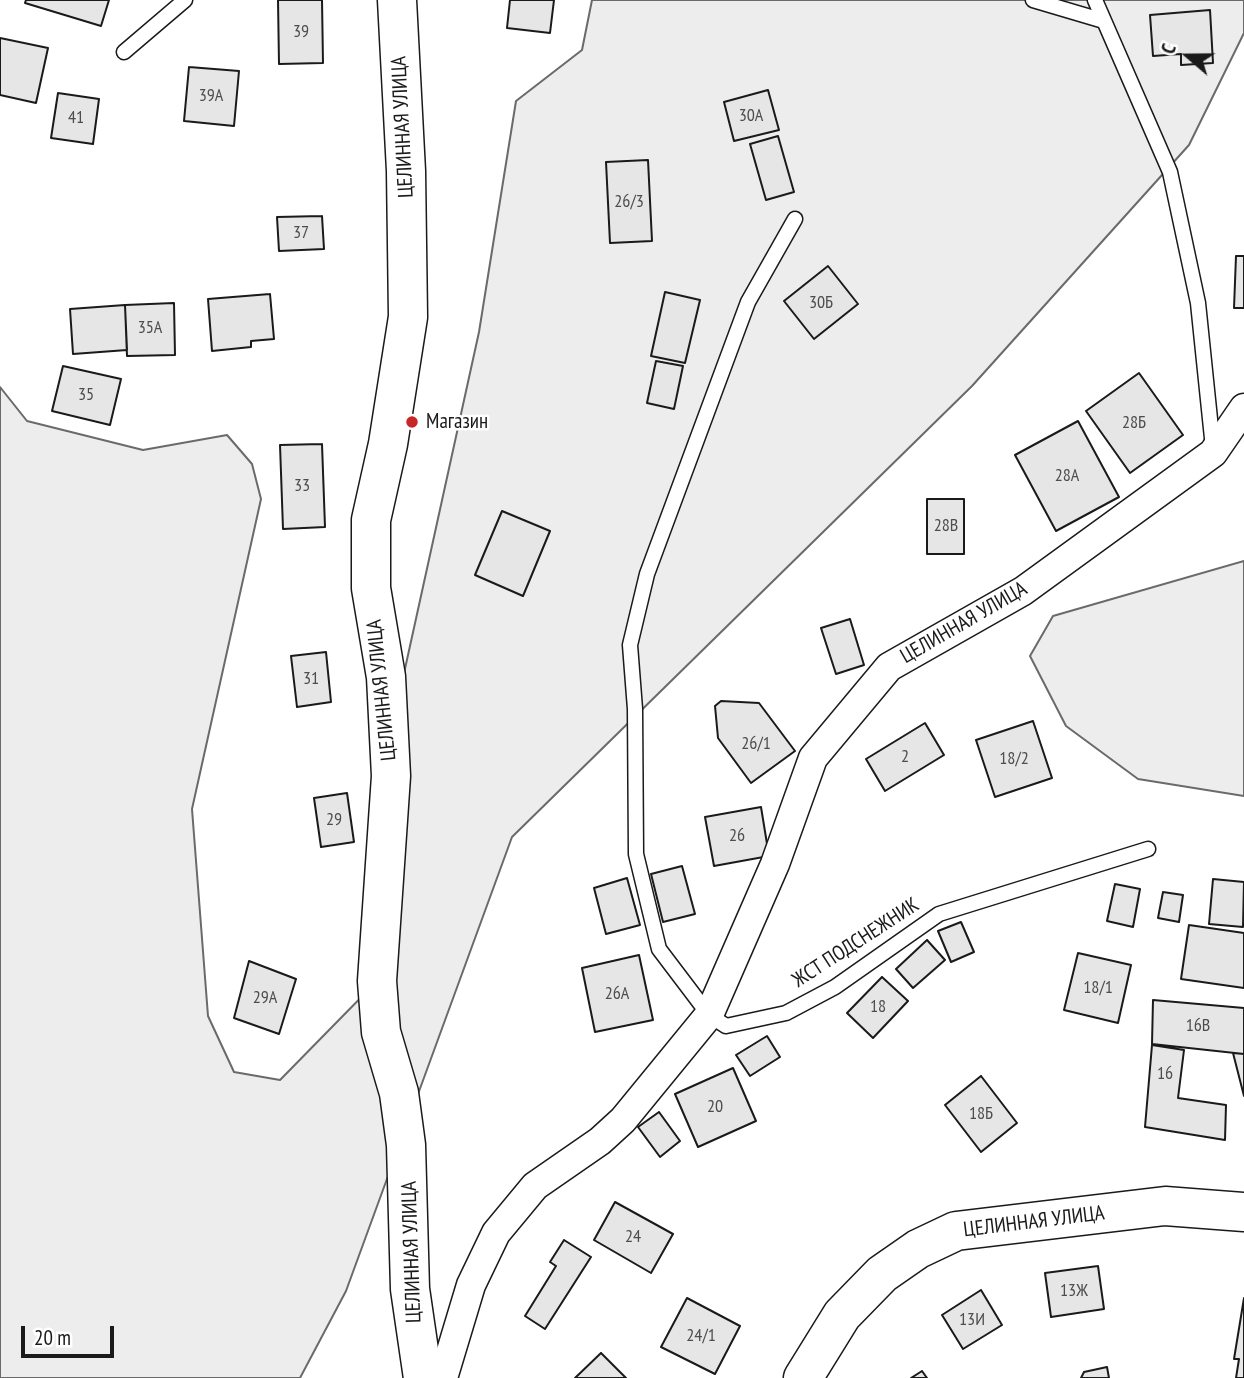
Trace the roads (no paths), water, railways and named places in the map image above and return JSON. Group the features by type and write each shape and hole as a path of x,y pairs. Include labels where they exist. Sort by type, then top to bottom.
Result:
{"street":[{"name":"ЦЕЛИННАЯ УЛИЦА","path":"397,0 406,172 408,317 388,444 372,520 371,588 386,677 391,776 377,981 381,1032 399,1093 406,1145 410,1289 423,1378"},
{"name":"ЦЕЛИННАЯ УЛИЦА","path":"443,1378 471,1285 496,1233 536,1186 600,1141 623,1120 709,1015 775,864 813,758 889,667 1023,591 1213,453 1244,408"},
{"name":"ЦЕЛИННАЯ УЛИЦА","path":"803,1378 842,1315 882,1274 918,1249 956,1231 1166,1206 1244,1212"}],"lane":[{"path":"124,52 185,0"},
{"path":"1032,0 1104,21"},
{"path":"1095,0 1170,172 1198,303 1213,453"},
{"path":"709,1015 659,949 636,854 630,645 647,574 748,302 795,219"},
{"name":"ЖСТ ПОДСНЕЖНИК","path":"709,1015 726,1026 786,1013 835,987 939,914 1148,849"}],"place":[{"name":"Магазин","path":"412,422"}]}
